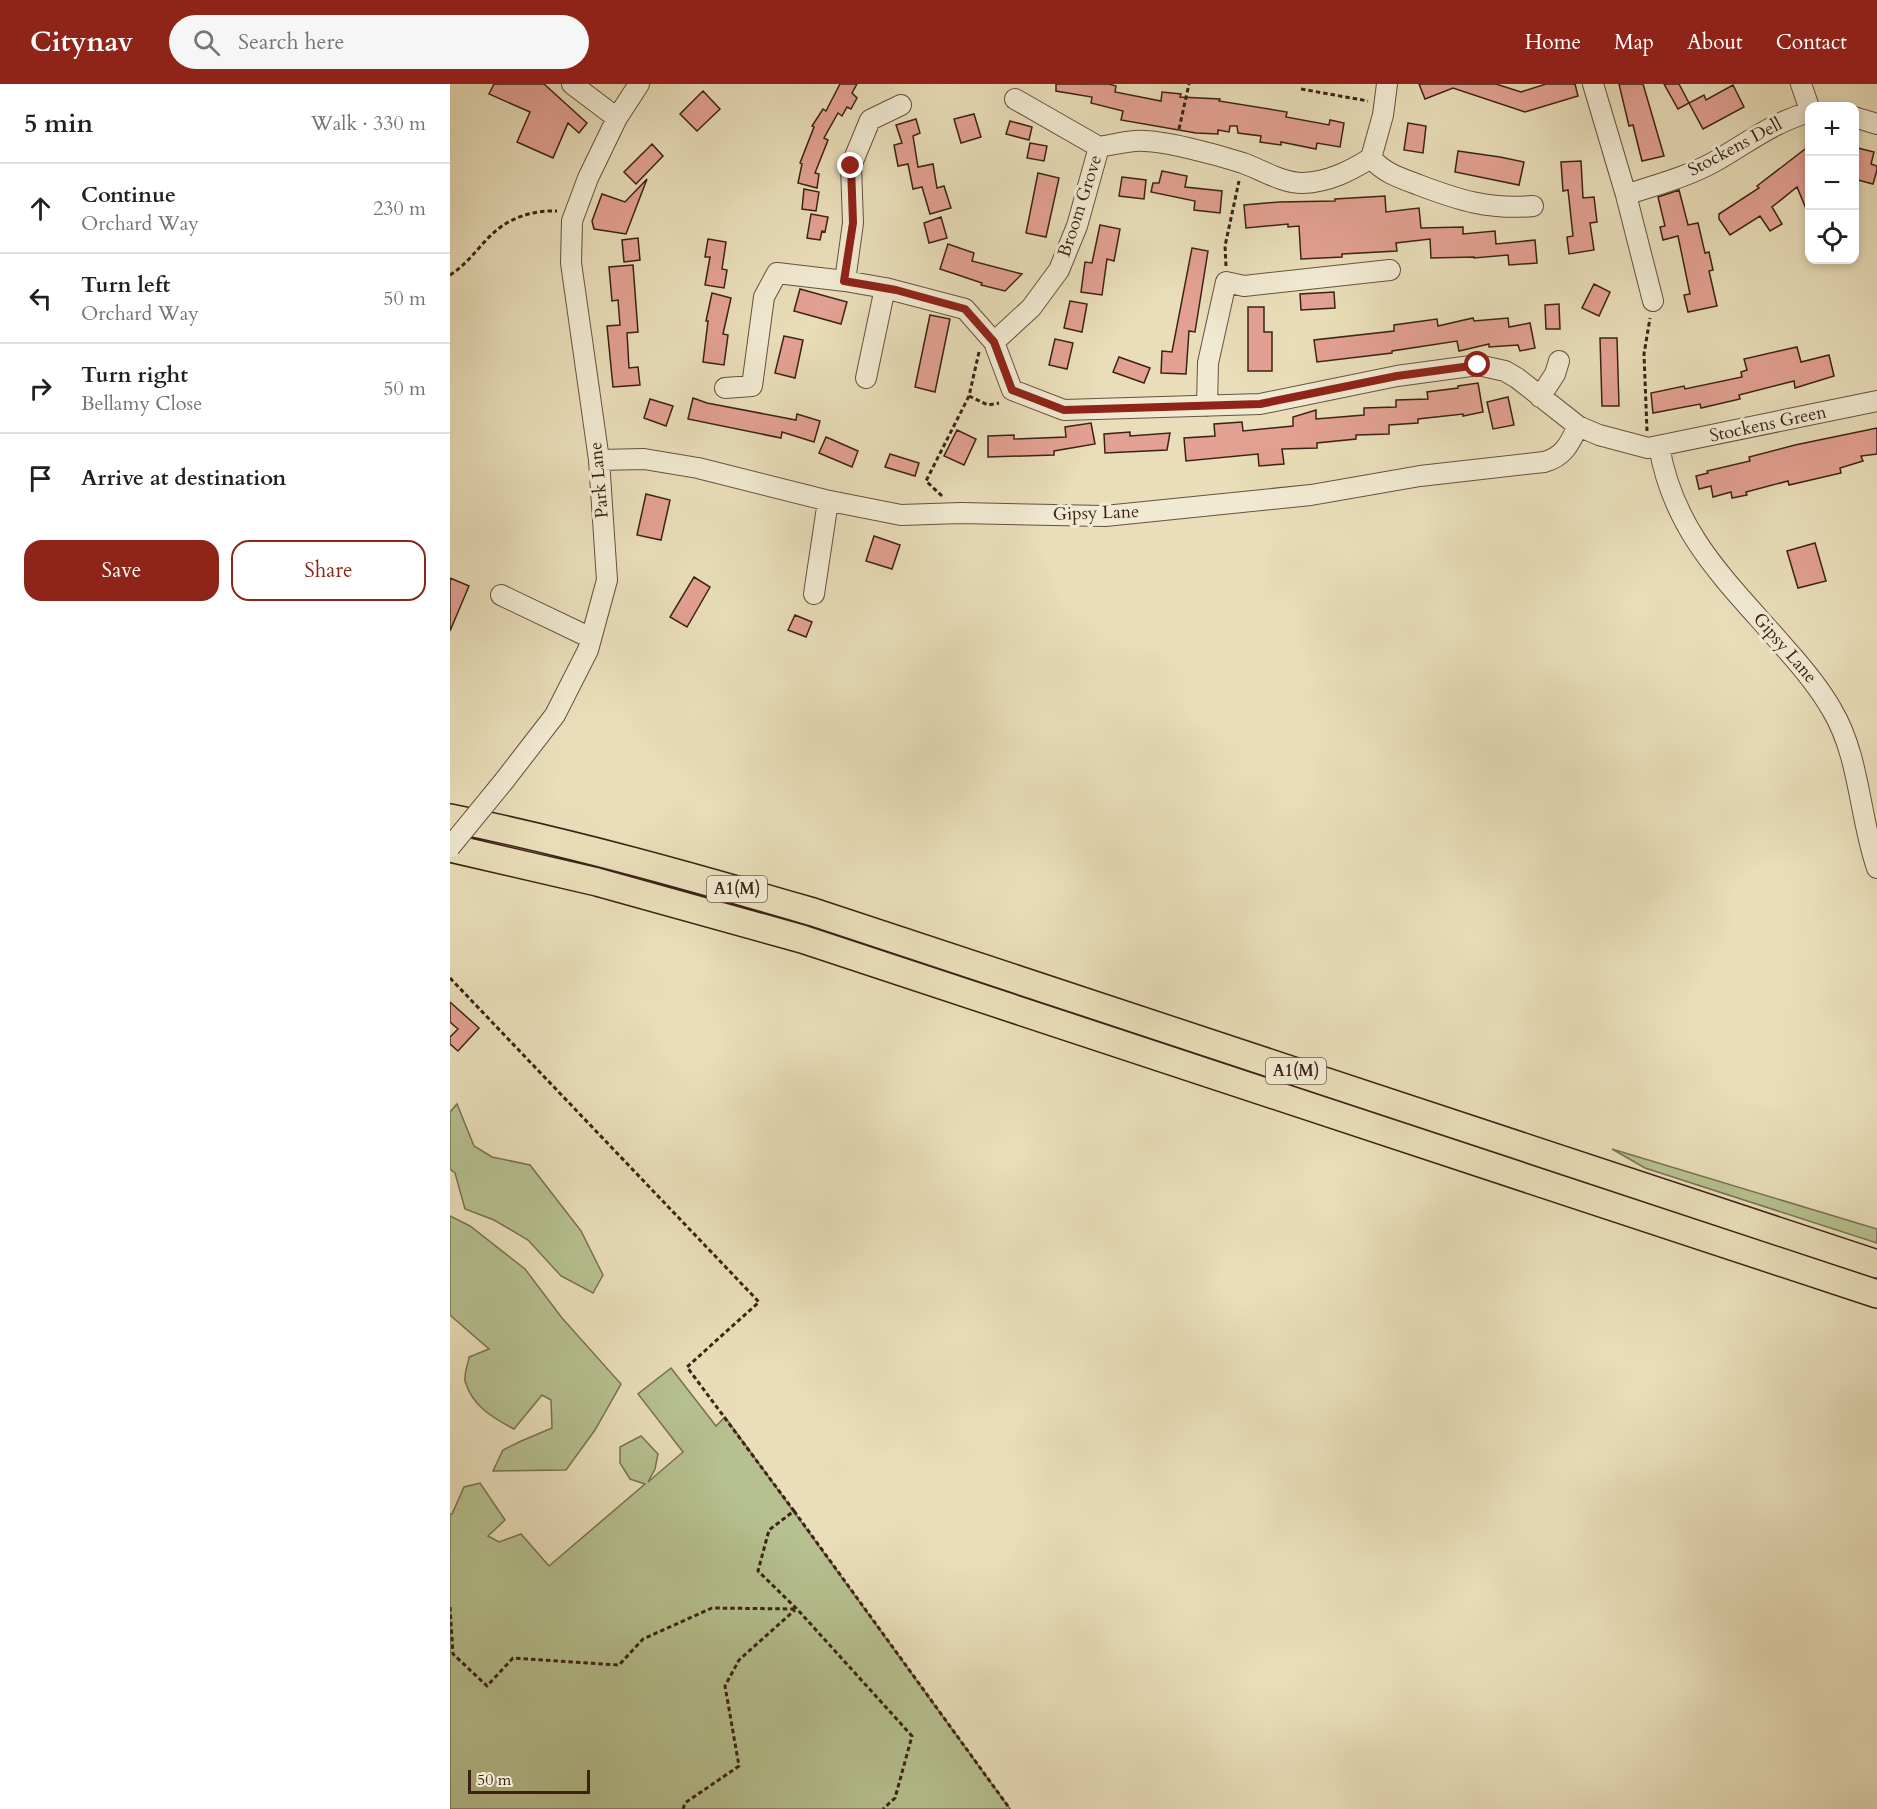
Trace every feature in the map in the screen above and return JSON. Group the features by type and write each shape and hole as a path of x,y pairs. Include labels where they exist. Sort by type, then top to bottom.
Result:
{"highway":[{"name":"A1(M)","path":"450,818 605,854 813,912 1877,1264"},
{"name":"A1(M)","path":"450,848 597,882 802,939 1877,1294"}],"street":[{"path":"572,84 617,118"},
{"name":"Park Lane","path":"450,848 555,715 588,650 607,580 599,460 571,263 572,221 588,178 617,118 639,84"},
{"path":"1593,84 1626,195 1653,301"},
{"path":"1801,84 1806,102"},
{"path":"1386,94 1383,115 1371,158 1379,166 1391,175 1465,202 1514,208 1533,206"},
{"path":"1015,99 1099,147"},
{"path":"844,281 853,223 851,166 870,120 901,105"},
{"name":"Stockens Dell","path":"1626,195 1713,163 1770,127 1805,112"},
{"path":"1859,119 1877,124"},
{"name":"Broom Grove","path":"994,342 1031,308 1059,270 1077,226 1099,147 1138,141 1176,146 1241,163 1276,177 1301,183 1329,179 1351,171 1371,158"},
{"path":"1207,406 1208,363 1226,282 1244,286 1390,270"},
{"path":"724,388 752,386 764,297 777,273 885,288 965,309 994,342 1012,390 1064,410 1260,404 1397,376 1478,365 1491,367 1511,375 1578,426 1610,439 1653,447"},
{"path":"866,378 885,288"},
{"path":"1540,397 1556,374 1559,361"},
{"name":"Stockens Green","path":"1653,447 1877,401"},
{"name":"Gipsy Lane","path":"599,460 644,459 698,468 828,501 901,515 961,513 1105,516 1311,495 1420,476 1528,465 1554,460 1562,454 1570,444 1578,426"},
{"name":"Gipsy Lane","path":"1653,447 1674,502 1698,546 1716,570 1817,685 1834,712 1848,746 1877,867"},
{"path":"814,594 828,501"},
{"path":"501,595 591,638"}],"path":[{"path":"1176,146 1190,84"},
{"path":"1301,89 1386,94"},
{"path":"1226,282 1226,246 1241,163"},
{"path":"450,275 461,268 502,226 543,210 576,211"},
{"path":"1653,301 1644,354 1653,447"},
{"path":"961,513 926,482 969,396"},
{"path":"450,978 759,1302 687,1367 1010,1809"},
{"path":"794,1511 769,1530 758,1571 797,1609 912,1736 895,1798 883,1809"},
{"path":"450,1607 452,1655 487,1686 513,1658 619,1665 643,1639 712,1608 797,1609"},
{"path":"682,1809 685,1803 739,1766 725,1686 739,1660 797,1609"}],"green space":[{"path":"457,1104 474,1146 492,1157 530,1165 581,1231 603,1275 593,1293 561,1276 528,1240 494,1220 465,1209 455,1173 450,1169 450,1112"},
{"path":"1612,1149 1877,1229 1877,1243 1645,1168"},
{"path":"450,1216 470,1226 525,1269 562,1318 621,1384 595,1430 566,1470 493,1471 503,1450 552,1428 551,1400 542,1395 514,1429 484,1410 468,1390 465,1378 469,1357 489,1349 450,1315"},
{"path":"671,1368 716,1426 725,1417 1010,1809 450,1809 450,1514 464,1487 480,1483 505,1520 488,1536 499,1542 521,1534 549,1566 645,1484 630,1479 620,1463 620,1447 641,1436 658,1454 655,1469 648,1482 683,1452 638,1394"}],"building":[{"path":"494,84 544,84 587,123 579,133 568,123 553,158 517,142 530,112 489,94"},
{"path":"840,84 857,84 852,93 857,98 851,109 847,107 842,116 838,113 824,138 828,140 815,173 819,174 817,188 798,183 802,164 800,163 814,127 812,126 823,109 826,111"},
{"path":"1056,84 1109,84 1116,86 1115,92 1161,101 1162,92 1181,94 1180,97 1220,99 1219,101 1287,112 1286,117 1329,125 1330,120 1344,123 1340,147 1317,143 1316,149 1281,142 1281,145 1260,142 1261,136 1238,133 1237,126 1230,126 1229,132 1218,130 1218,134 1196,133 1121,120 1123,111 1091,103 1092,97 1056,91"},
{"path":"1419,84 1496,84 1521,92 1546,84 1575,84 1578,96 1525,112 1453,88 1425,99"},
{"path":"1619,84 1643,84 1664,156 1642,161 1633,125 1629,126"},
{"path":"1664,84 1679,84 1689,103 1678,109"},
{"path":"1733,85 1744,107 1703,129 1689,103 1704,95 1706,100"},
{"path":"703,91 720,109 697,131 680,114"},
{"path":"974,114 981,137 961,143 954,119"},
{"path":"916,119 920,133 913,136 918,167 933,164 937,188 944,186 951,208 930,214 922,187 913,189 908,164 898,166 894,145 902,143 896,125"},
{"path":"1010,121 1032,127 1029,140 1006,134"},
{"path":"1408,123 1426,126 1423,153 1404,150"},
{"path":"1030,143 1047,146 1044,161 1027,158"},
{"path":"652,144 663,156 636,184 624,172"},
{"path":"1859,148 1874,152 1871,164 1877,166 1877,170 1873,184 1859,180"},
{"path":"1805,149 1805,206 1797,187 1772,207 1782,224 1770,231 1760,216 1730,235 1719,219 1719,214 1759,188 1757,186"},
{"path":"1458,151 1524,162 1519,185 1455,172"},
{"path":"1581,161 1583,198 1594,197 1597,222 1590,223 1594,250 1569,254 1567,237 1573,236 1568,190 1563,191 1561,162"},
{"path":"1162,171 1187,176 1185,187 1222,191 1220,213 1194,210 1195,201 1151,192 1153,183 1159,183"},
{"path":"1038,173 1059,178 1046,237 1026,233"},
{"path":"1122,177 1146,180 1144,199 1119,196"},
{"path":"647,179 626,234 594,229 592,221 602,194 625,202"},
{"path":"804,189 819,192 816,211 802,209"},
{"path":"1679,190 1688,225 1698,223 1705,253 1709,252 1713,270 1709,271 1717,306 1688,312 1684,295 1690,294 1678,236 1663,240 1660,227 1665,226 1658,197"},
{"path":"1385,196 1386,212 1419,208 1421,228 1463,227 1463,234 1495,231 1496,244 1535,240 1537,263 1509,265 1508,255 1431,258 1430,239 1396,243 1397,251 1301,259 1299,226 1288,227 1288,224 1246,228 1244,205 1335,201 1335,199"},
{"path":"811,214 828,217 825,232 822,231 820,240 807,238"},
{"path":"941,217 947,238 929,243 924,223"},
{"path":"1100,225 1120,229 1114,261 1107,259 1102,295 1081,292 1085,262 1092,263"},
{"path":"638,238 640,260 624,262 622,240"},
{"path":"708,239 726,242 722,269 727,270 724,288 705,285 710,257 705,257"},
{"path":"948,244 974,253 972,261 1022,274 1005,291 981,285 982,283 940,269"},
{"path":"1192,248 1208,251 1195,332 1189,331 1186,374 1161,373 1162,351 1172,352"},
{"path":"633,265 638,332 627,333 629,368 638,367 640,385 613,387 607,326 620,325 618,300 612,301 609,267"},
{"path":"1594,284 1610,292 1599,316 1582,308"},
{"path":"800,289 847,302 841,324 794,311"},
{"path":"1334,292 1335,308 1301,310 1300,294"},
{"path":"712,293 731,298 723,334 728,335 724,365 703,362 708,321 706,321"},
{"path":"1070,301 1087,304 1082,332 1064,328"},
{"path":"1559,304 1560,329 1546,329 1545,305"},
{"path":"1248,307 1264,307 1264,332 1272,332 1272,371 1248,371"},
{"path":"930,315 950,319 935,392 915,387"},
{"path":"1473,318 1474,321 1508,318 1509,327 1530,323 1535,348 1520,351 1518,345 1489,347 1489,344 1459,351 1457,341 1392,351 1392,353 1317,362 1314,340 1394,331 1394,325 1437,319 1438,326"},
{"path":"784,336 803,340 795,378 775,373"},
{"path":"1600,338 1617,338 1619,406 1602,406"},
{"path":"1055,339 1073,343 1067,369 1049,365"},
{"path":"1797,347 1801,362 1829,355 1834,376 1795,388 1794,381 1739,395 1740,399 1701,408 1700,404 1653,413 1651,393 1684,386 1685,389 1742,377 1741,372 1747,370 1744,359"},
{"path":"1119,357 1150,368 1144,383 1113,372"},
{"path":"1478,383 1483,412 1463,416 1463,414 1418,419 1418,423 1389,425 1389,434 1356,435 1356,439 1317,443 1317,448 1282,449 1284,464 1259,466 1258,454 1186,461 1184,438 1215,436 1214,424 1242,422 1243,431 1293,426 1293,417 1316,410 1316,419 1364,415 1364,408 1396,407 1396,400 1428,399 1427,392"},
{"path":"1508,397 1514,425 1493,429 1487,402"},
{"path":"693,398 707,403 796,420 797,414 820,421 814,442 782,432 781,438 688,419"},
{"path":"650,399 673,406 666,426 644,418"},
{"path":"1091,423 1095,444 1054,451 1054,455 988,457 988,436 1014,435 1014,439 1066,437 1065,427"},
{"path":"1877,428 1877,454 1861,456 1863,461 1840,468 1841,473 1789,485 1788,481 1732,498 1731,492 1713,497 1711,486 1699,489 1696,476 1708,473 1707,471 1750,461 1749,457 1795,445"},
{"path":"957,430 976,439 964,465 944,456"},
{"path":"1130,432 1130,436 1170,433 1167,450 1105,453 1104,434"},
{"path":"826,437 858,451 852,467 819,453"},
{"path":"890,454 919,463 915,476 885,467"},
{"path":"646,494 670,500 661,540 637,535"},
{"path":"874,536 900,545 892,569 866,561"},
{"path":"1815,543 1826,581 1798,588 1787,551"},
{"path":"694,577 710,587 687,627 670,617"},
{"path":"450,578 469,586 450,631"},
{"path":"795,615 812,622 806,637 788,630"},
{"path":"450,1002 479,1028 458,1051 450,1044 450,1037 458,1029 450,1022"}],"route":[{"path":"851,166 853,223 844,281 896,290 965,309 994,342 1012,390 1064,410 1260,404 1397,376 1478,365"}]}
